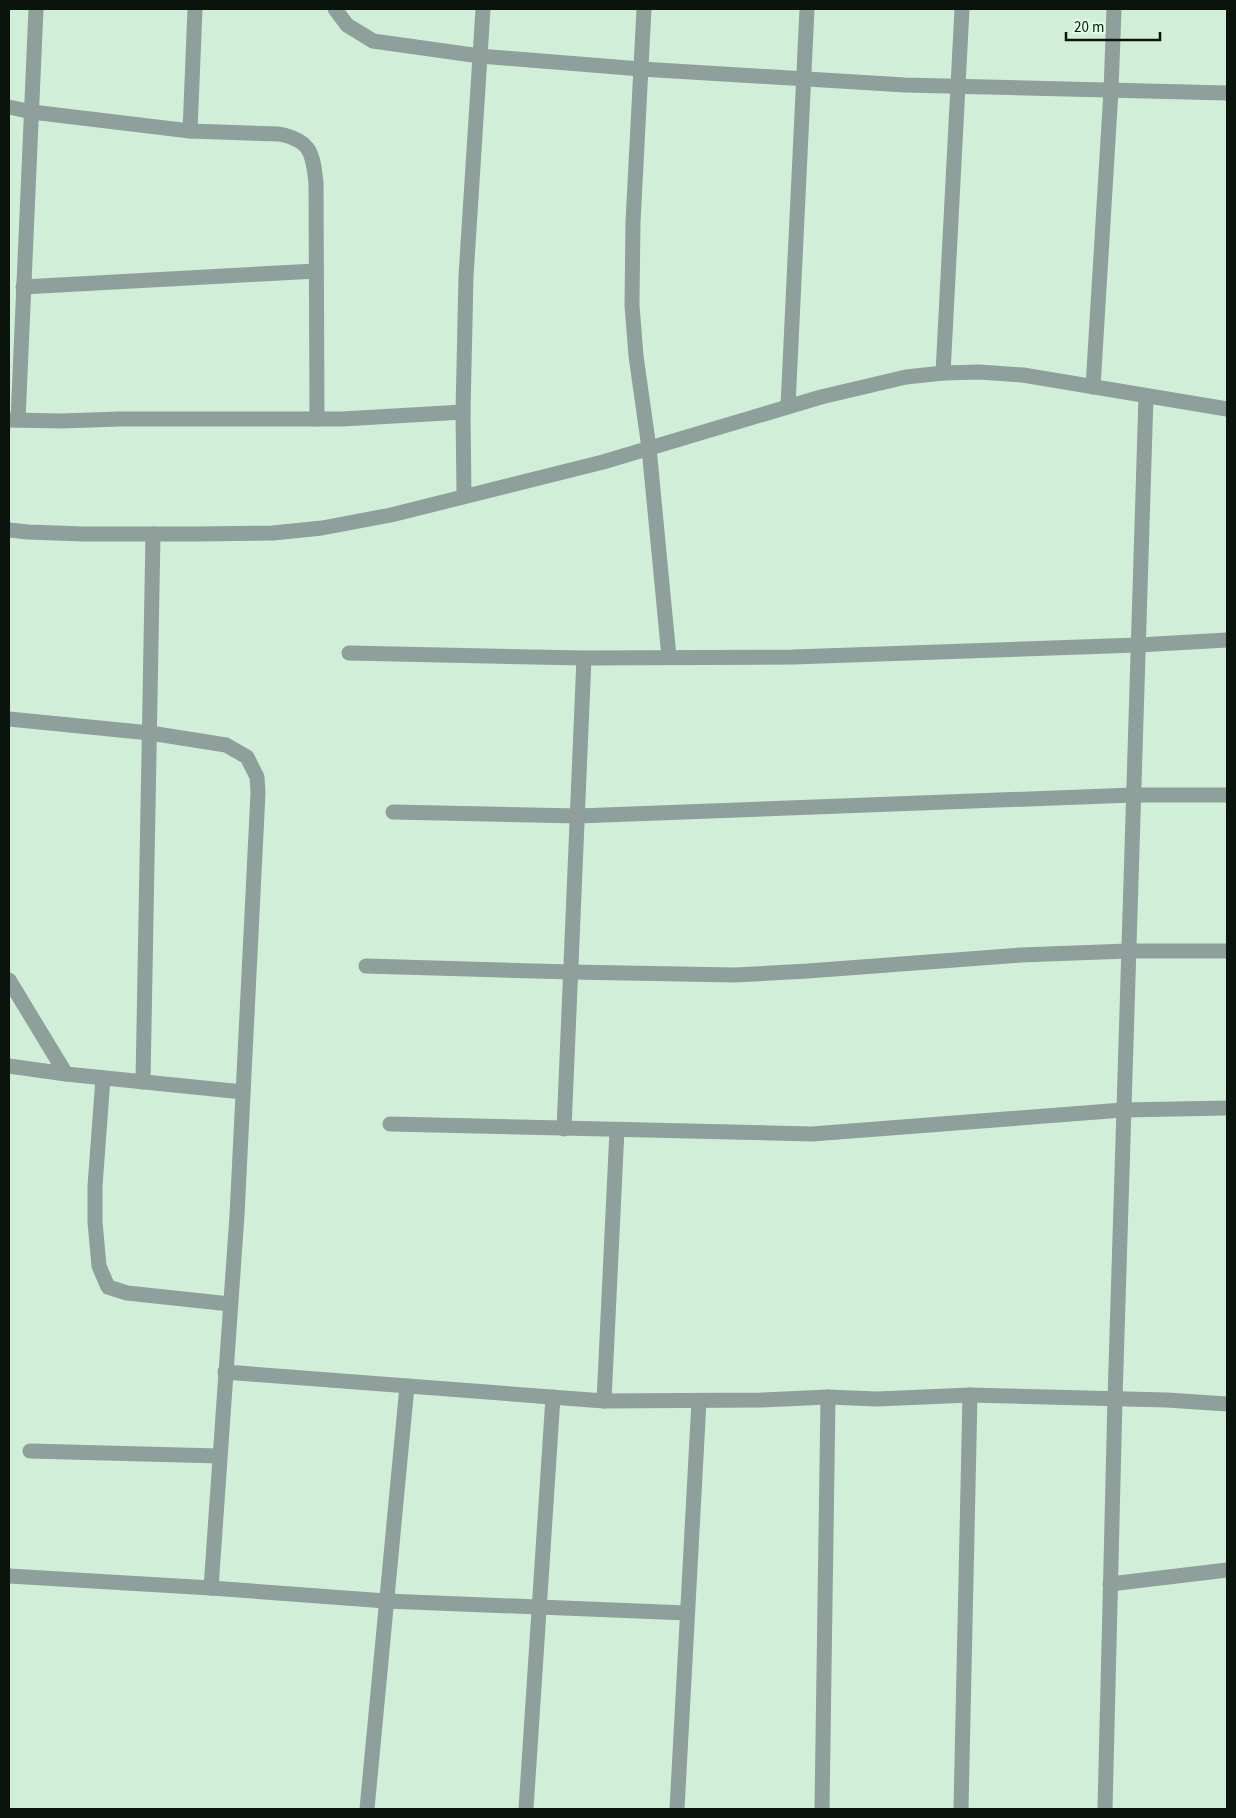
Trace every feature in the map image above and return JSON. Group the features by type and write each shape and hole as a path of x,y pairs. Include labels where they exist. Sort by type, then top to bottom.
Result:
{"street":[{"path":"36,9 24,287 13,420 342,419 464,412"},
{"path":"190,131 196,9"},
{"path":"464,496 466,276 483,9"},
{"path":"644,9 633,222 632,305 636,356 649,448 669,657"},
{"path":"788,406 807,9"},
{"path":"943,373 962,9"},
{"path":"1093,387 1114,9"},
{"path":"334,10 347,25 374,41 480,56 641,69 906,85 1227,93"},
{"path":"9,107 32,112 190,131 280,134 302,141 309,149 314,162 316,183 316,419"},
{"path":"24,287 316,271"},
{"path":"9,530 153,534 273,533 322,528 391,515 604,462 788,406 906,377 943,373 979,372 1023,375 1227,409"},
{"path":"1105,1809 1114,1399 1146,396"},
{"path":"143,1082 153,534"},
{"path":"349,654 584,658 803,657 1227,640"},
{"path":"564,1129 584,658"},
{"path":"9,719 150,733 226,745 248,757 257,777 258,793 243,1092 211,1588"},
{"path":"393,812 578,816 1133,795 1227,795"},
{"path":"366,966 734,975 1021,955 1128,951 1227,951"},
{"path":"9,980 66,1074"},
{"path":"9,1066 66,1074 243,1092"},
{"path":"103,1078 95,1186 97,1252 102,1275 108,1286 127,1293 230,1304"},
{"path":"390,1124 812,1134 1123,1110 1227,1108"},
{"path":"604,1401 617,1130"},
{"path":"225,1372 604,1401 699,1401 970,1395 1227,1404"},
{"path":"367,1809 407,1386"},
{"path":"961,1809 970,1395"},
{"path":"526,1809 553,1397"},
{"path":"822,1809 828,1397"},
{"path":"677,1809 699,1401"},
{"path":"30,1450 220,1456"},
{"path":"1110,1584 1227,1570"},
{"path":"9,1576 386,1601 687,1613"}]}
